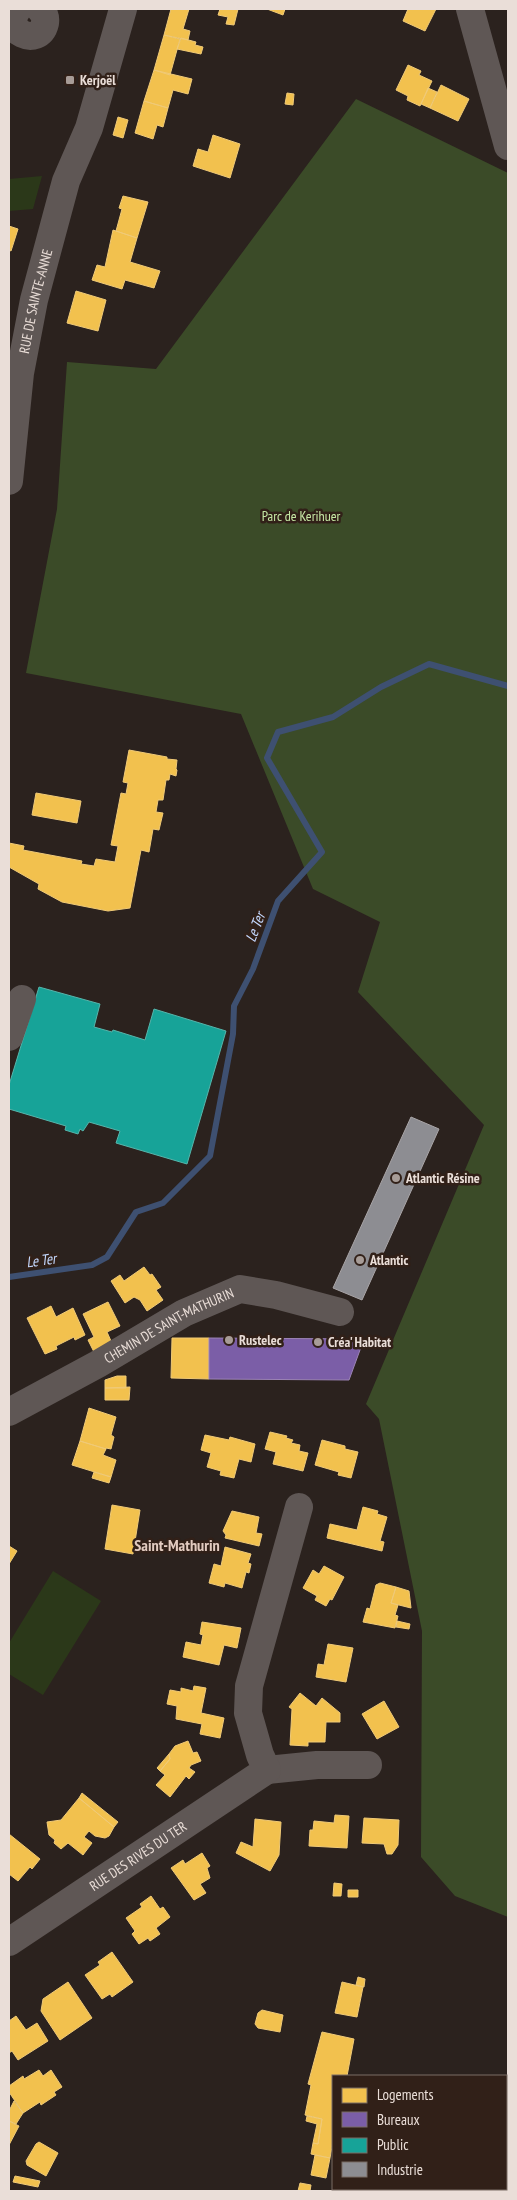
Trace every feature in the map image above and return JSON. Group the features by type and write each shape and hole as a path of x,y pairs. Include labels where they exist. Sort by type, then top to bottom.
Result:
{"street":[{"path":"18,9 14,18 15,28 18,32 29,36 39,33 43,29 45,19 40,9"},
{"name":"RUE DE SAINTE-ANNE","path":"9,481 15,407 25,340 66,181 73,123 106,9"},
{"name":"RUE DE SAINTE-ANNE","path":"66,181 89,128 123,9"},
{"path":"470,9 508,146"},
{"path":"9,1037 22,999"},
{"name":"CHEMIN DE SAINT-MATHURIN","path":"9,1412 98,1364 184,1313 240,1289 276,1294 340,1312"},
{"path":"267,1770 260,1755 248,1713 249,1686 299,1507"},
{"name":"RUE DES RIVES DU TER","path":"9,1942 267,1770 317,1765 368,1765"}],"green space":[{"name":"Parc de Kerihuer","path":"356,99 508,173 508,1917 455,1896 421,1857 422,1631 379,1419 366,1404 484,1125 358,992 380,922 313,889 241,714 26,673 57,509 67,362 156,369"},
{"path":"42,176 33,209 9,211 9,179"},
{"path":"53,1571 101,1601 43,1695 9,1674 9,1643"}],"building: Logements":[{"path":"171,9 189,9 183,29 190,31 188,40 164,35"},
{"path":"220,9 238,9 234,25 226,24 228,17 218,15"},
{"path":"267,9 285,9 283,15"},
{"path":"408,9 436,9 425,31 403,21"},
{"path":"164,35 180,39 170,75 154,70"},
{"path":"181,38 196,42 195,45 203,47 201,54 177,49"},
{"path":"408,65 421,71 419,75 432,81 420,106 407,100 408,96 396,90"},
{"path":"154,70 192,79 188,94 173,90 168,108 144,101"},
{"path":"441,85 469,99 458,121 430,108"},
{"path":"428,88 437,92 430,108 421,104"},
{"path":"287,93 294,94 293,105 285,104"},
{"path":"144,101 168,108 163,127 157,125 153,139 135,133"},
{"path":"118,117 128,120 123,138 113,135"},
{"path":"213,135 240,144 230,178 193,166 198,149 208,152"},
{"path":"123,196 148,202 137,238 116,231 122,209 119,208"},
{"path":"9,226 18,229 11,251 9,250"},
{"path":"113,230 137,238 130,262 160,271 154,288 125,280 122,289 92,280 97,265 105,267"},
{"path":"76,291 106,300 98,331 67,323"},
{"path":"129,750 177,760 176,776 170,774 169,780 166,780 163,800 158,800 156,812 163,813 159,830 153,829 149,852 141,850 130,908 108,911 62,902 38,889 39,884 9,867 9,843 24,846 23,850 82,861 81,864 94,866 96,859 115,862 118,846 111,845 121,793 126,794 128,783 123,782"},
{"path":"36,793 81,801 77,823 32,815"},
{"path":"144,1267 150,1275 152,1274 161,1287 156,1290 163,1300 147,1311 140,1300 134,1297 125,1303 111,1281 120,1275 124,1281"},
{"path":"108,1302 120,1326 107,1332 111,1341 94,1352 88,1340 94,1337 83,1314"},
{"path":"51,1306 56,1317 73,1308 85,1335 75,1340 74,1337 56,1346 57,1349 45,1354 27,1318"},
{"path":"172,1338 209,1338 209,1379 171,1378"},
{"path":"117,1376 126,1376 126,1388 105,1388 105,1380"},
{"path":"130,1387 129,1400 105,1400 105,1388"},
{"path":"89,1408 116,1417 111,1435 114,1437 111,1449 80,1441"},
{"path":"270,1432 287,1436 286,1438 293,1440 291,1443 300,1445 299,1451 308,1453 303,1471 273,1464 276,1452 265,1449"},
{"path":"205,1435 229,1440 230,1437 255,1444 251,1462 239,1459 234,1478 220,1475 221,1471 207,1467 211,1453 201,1450"},
{"path":"322,1440 345,1446 345,1449 358,1452 351,1478 338,1475 339,1472 315,1465"},
{"path":"80,1441 106,1449 103,1455 116,1460 111,1477 72,1465"},
{"path":"94,1472 111,1477 109,1483 92,1478"},
{"path":"112,1505 140,1510 133,1554 105,1549"},
{"path":"363,1507 378,1511 377,1514 387,1517 380,1541 384,1542 382,1551 327,1538 330,1524 357,1530"},
{"path":"232,1511 259,1517 256,1533 262,1534 259,1546 225,1538 226,1535 223,1531"},
{"path":"9,1546 17,1551 9,1564"},
{"path":"225,1547 251,1554 248,1563 251,1564 249,1573 246,1572 242,1588 225,1583 224,1587 209,1583 214,1564 221,1566"},
{"path":"324,1566 344,1577 332,1600 330,1599 326,1606 315,1600 317,1596 303,1588 313,1570 319,1574"},
{"path":"380,1583 396,1587 391,1603 398,1605 395,1615 398,1616 395,1628 363,1622 367,1608 370,1609 376,1585"},
{"path":"396,1587 409,1591 411,1608 391,1603"},
{"path":"397,1621 410,1624 409,1629 396,1627"},
{"path":"202,1622 241,1628 237,1648 224,1645 219,1665 183,1657 186,1642 201,1645 203,1635 200,1634"},
{"path":"328,1644 353,1648 346,1682 316,1677 318,1664 324,1665"},
{"path":"194,1686 206,1688 201,1713 224,1718 220,1738 200,1734 202,1724 176,1719 177,1706 167,1704 170,1690 181,1692 181,1688 193,1691"},
{"path":"300,1693 316,1706 322,1698 340,1713 340,1722 326,1722 325,1742 308,1742 308,1746 290,1745 292,1709 289,1707"},
{"path":"384,1701 399,1727 377,1739 362,1714"},
{"path":"188,1741 193,1753 197,1752 201,1761 191,1765 189,1768 195,1772 189,1779 186,1776 170,1797 156,1785 165,1775 160,1771 170,1759 169,1754 175,1746"},
{"path":"169,1754 170,1759 160,1771 157,1768"},
{"path":"82,1793 118,1822 114,1827 79,1798"},
{"path":"79,1798 114,1827 109,1836 105,1838 95,1836 89,1831 84,1837 92,1843 83,1855 68,1843 61,1849 54,1843 55,1840 49,1835 47,1822 61,1820"},
{"path":"335,1815 349,1816 347,1848 309,1846 310,1830 313,1830 314,1821 334,1823"},
{"path":"364,1818 399,1820 398,1845 392,1854 387,1854 384,1844 362,1843"},
{"path":"255,1819 281,1822 279,1855 270,1871 236,1853 241,1842 253,1847"},
{"path":"9,1834 40,1859 18,1881 9,1874"},
{"path":"202,1853 210,1866 207,1868 210,1878 200,1884 206,1893 194,1900 171,1868 183,1860 185,1864"},
{"path":"334,1883 342,1884 341,1896 333,1896"},
{"path":"348,1890 358,1890 358,1897 348,1897"},
{"path":"151,1896 160,1909 163,1907 170,1917 156,1928 160,1934 150,1941 148,1938 139,1944 132,1934 135,1931 126,1918 142,1907 140,1904"},
{"path":"112,1952 133,1982 112,1997 110,1994 102,1999 85,1975 100,1965 98,1962"},
{"path":"358,1977 365,1979 364,1987 356,1985"},
{"path":"68,1982 92,2018 60,2040 41,2011 43,1999"},
{"path":"342,1982 363,1987 357,2017 335,2013"},
{"path":"262,2010 283,2015 280,2032 258,2028 255,2024 258,2013"},
{"path":"16,2016 26,2030 37,2023 48,2041 18,2060 12,2051 9,2053 9,2021"},
{"path":"322,2032 354,2039 347,2075 332,2075 332,2147 330,2158 311,2154 313,2143 318,2144 322,2119 305,2115 311,2085 308,2084"},
{"path":"39,2070 43,2076 51,2070 62,2087 54,2092 56,2095 41,2105 40,2102 23,2113 9,2092 9,2086 23,2076 24,2079"},
{"path":"14,2101 23,2113 16,2124 9,2121 9,2111"},
{"path":"307,2116 322,2119 318,2144 313,2143 317,2124 306,2121"},
{"path":"9,2121 19,2126 9,2145"},
{"path":"39,2142 58,2153 46,2176 27,2165 26,2161"},
{"path":"315,2155 330,2158 326,2178 311,2175"},
{"path":"15,2176 40,2181 38,2187 13,2182"},
{"path":"300,2183 311,2185 310,2191 298,2191"},
{"path":"362,2190 394,2190 394,2191"}],"building: Bureaux":[{"path":"209,1338 364,1339 349,1380 209,1379"}],"building: Public":[{"path":"39,987 100,1004 94,1027 112,1032 113,1030 145,1040 154,1009 226,1031 187,1164 116,1143 120,1131 89,1122 83,1131 80,1129 78,1134 65,1130 66,1126 9,1109 9,1085"}],"building: Industrie":[{"path":"411,1117 439,1129 362,1300 333,1288"}],"waterway":[{"name":"Le Ter","path":"9,1277 92,1265 107,1257 136,1212 163,1203 210,1156 233,1034 234,1006 253,969 278,901 322,852 267,758 278,732 333,717 381,687 429,664 508,686"}],"place":[{"name":"Kerjoël","path":"70,80"},
{"name":"Atlantic Résine","path":"396,1178"},
{"name":"Atlantic","path":"360,1260"},
{"name":"Rustelec","path":"229,1340"},
{"name":"Créa' Habitat","path":"318,1342"}],"district":[{"name":"Saint-Mathurin","path":"177,1545"}]}
